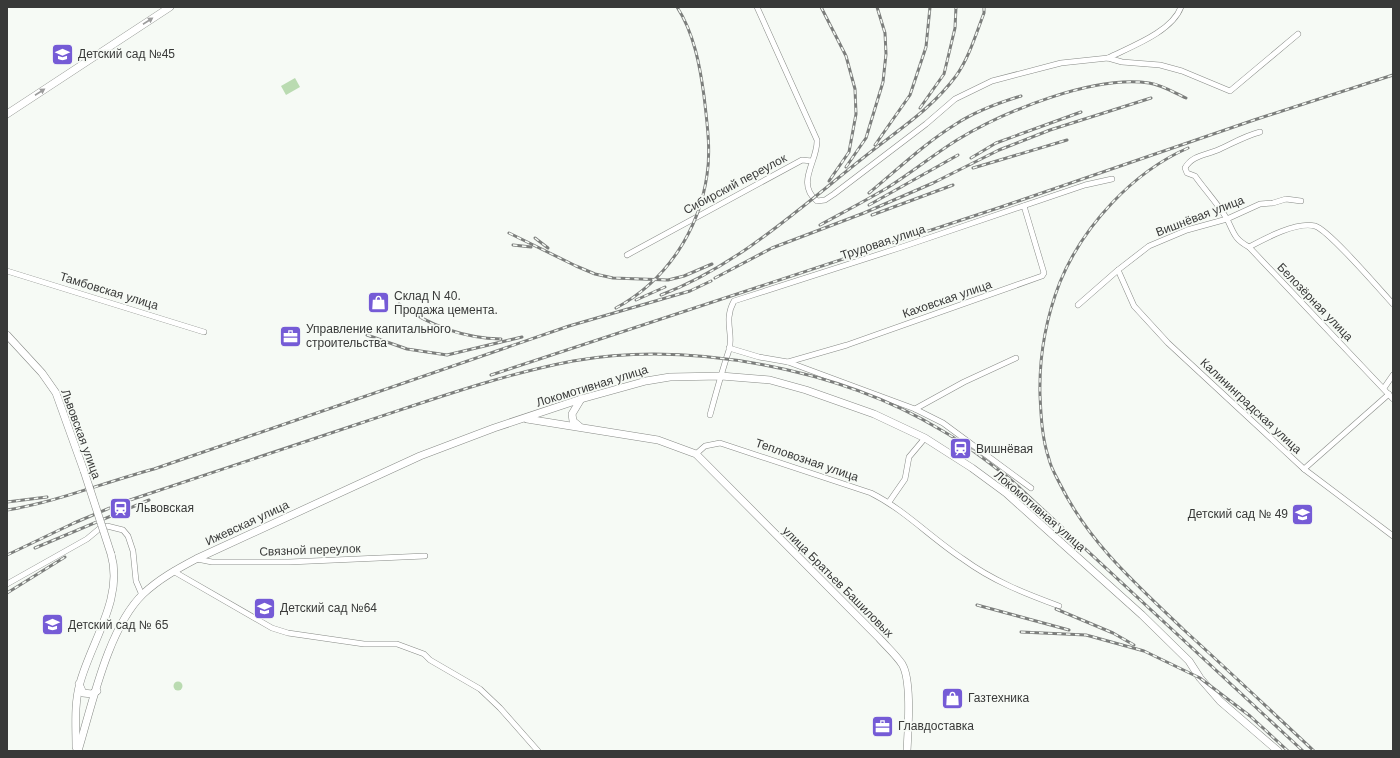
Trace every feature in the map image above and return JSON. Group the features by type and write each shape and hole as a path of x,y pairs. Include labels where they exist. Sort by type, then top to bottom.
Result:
{"street":[{"path":"7,114 170,7"},
{"path":"757,7 815,133 817,145 807,175 809,191 817,201 826,200 926,124 955,99 992,81 1061,63 1108,58 1160,32 1181,8"},
{"path":"1108,58 1122,62 1160,65 1182,71 1230,91 1298,34"},
{"path":"1227,219 1195,176 1187,174 1185,168 1187,164 1199,156 1219,149 1243,136 1260,132"},
{"name":"Сибирский переулок","path":"628,255 802,160 812,161"},
{"name":"Трудовая улица","path":"710,415 721,376 724,359 729,348 729,311 734,301 1085,185 1112,179"},
{"name":"Вишнёвая улица","path":"1078,305 1118,270 1149,246 1187,230 1227,219 1260,204 1286,199 1300,201"},
{"name":"Каховская улица","path":"788,362 847,345 1042,276 1044,272 1024,206"},
{"name":"Белозёрная улица","path":"1227,219 1233,234 1241,243 1249,248 1391,396"},
{"path":"1249,248 1269,236 1308,225 1316,226 1337,245 1393,304"},
{"name":"Калининградская улица","path":"1118,270 1134,306 1168,343 1304,469 1393,536"},
{"name":"Тамбовская улица","path":"7,271 204,332"},
{"name":"Львовская улица","path":"7,336 45,376 56,393 84,471 111,554 114,573 112,596 79,684 76,703 77,751"},
{"path":"729,348 759,357 788,362 915,409 943,423 1031,488"},
{"path":"915,409 964,382 1016,358"},
{"path":"1384,388 1393,374"},
{"name":"Локомотивная улица","path":"524,418 581,399 661,378 721,376 770,380 796,386 874,414 925,438 972,468 1006,493 1142,615 1189,661 1200,678 1220,701 1278,751"},
{"path":"1304,469 1391,396"},
{"path":"579,426 573,421 572,414 581,399"},
{"path":"524,418 658,440 696,454"},
{"name":"Ижевская улица","path":"77,751 118,630 142,595 158,581 196,559 420,456 464,438 524,418"},
{"path":"889,502 905,479 909,457 925,438"},
{"name":"Тепловозная улица","path":"696,454 705,446 720,443 870,493 889,502 963,560 1008,587 1059,606"},
{"name":"улица Братьев Башиловых","path":"696,454 879,638 902,665 906,675 908,696 907,751"},
{"path":"7,584 87,539 99,529 107,526 123,530 128,536 133,551 136,581 142,595"},
{"name":"Связной переулок","path":"196,559 212,562 289,562 425,556"},
{"path":"173,571 272,628 288,633 364,644 397,644 424,654 430,660 480,689 500,708 538,751"},
{"path":"79,684 83,693 92,694 97,691"}],"green space":[{"path":"295,78 300,87 286,95 281,86"},
{"path":"178,681 183,686 178,691 173,686"}],"railway":[{"path":"616,308 634,297 665,269 688,235 703,196 709,156 704,96 692,39 677,7"},
{"path":"821,7 846,56 855,89 856,114 849,152 829,181"},
{"path":"846,167 866,138 883,82 886,54 885,33 877,7"},
{"path":"875,145 910,95 926,47 930,7"},
{"path":"920,108 944,74 955,28 956,7"},
{"path":"661,295 689,283 742,252 791,216 924,110 946,88 961,69 984,13 984,7"},
{"path":"491,375 1001,207 1254,120 1393,75"},
{"path":"820,225 887,188 957,140 1024,107 1076,90 1102,84 1127,82 1154,84 1164,87 1186,98"},
{"path":"869,193 922,148 945,131 971,115 1021,96"},
{"path":"715,278 772,248 864,213 933,183 999,150 1050,130 1151,98"},
{"path":"971,158 996,143 1081,112"},
{"path":"973,168 1067,140"},
{"path":"1188,148 1168,158 1129,186 1096,221 1070,261 1055,296 1044,337 1040,380 1043,435 1052,469 1060,484 1085,525 1115,562 1184,630 1314,751"},
{"path":"869,205 958,155"},
{"path":"872,215 953,185"},
{"path":"509,233 576,266 595,274 613,278 668,280 684,276 712,264"},
{"path":"535,238 548,248"},
{"path":"513,245 531,247"},
{"path":"7,510 63,497 154,469 569,326 690,291 711,281"},
{"path":"636,300 665,287"},
{"path":"399,304 423,319 447,329 473,336 501,339"},
{"path":"367,335 407,349 447,355 522,337"},
{"path":"7,555 74,523 124,502 440,397 519,373 573,361 618,355 666,354 714,358 763,365 811,376 857,391 901,409 950,435 968,447 1010,479 1303,751"},
{"path":"7,502 47,497"},
{"path":"35,548 149,500"},
{"path":"7,593 65,557"},
{"path":"977,605 1069,630"},
{"path":"1056,609 1113,633 1134,645"},
{"path":"1021,632 1086,635 1144,651 1200,678 1250,716 1288,751"}],"place":[{"name":"Детский сад №45","path":"62,54"},
{"name":"Склад N 40. Продажа цемента.","path":"379,303"},
{"name":"Управление капитального строительства","path":"290,336"},
{"name":"Вишнёвая","path":"961,449"},
{"name":"Львовская","path":"121,508"},
{"name":"Детский сад № 49","path":"1303,514"},
{"name":"Детский сад №64","path":"264,608"},
{"name":"Детский сад № 65","path":"53,625"},
{"name":"Газтехника","path":"952,698"},
{"name":"Главдоставка","path":"882,726"}]}
